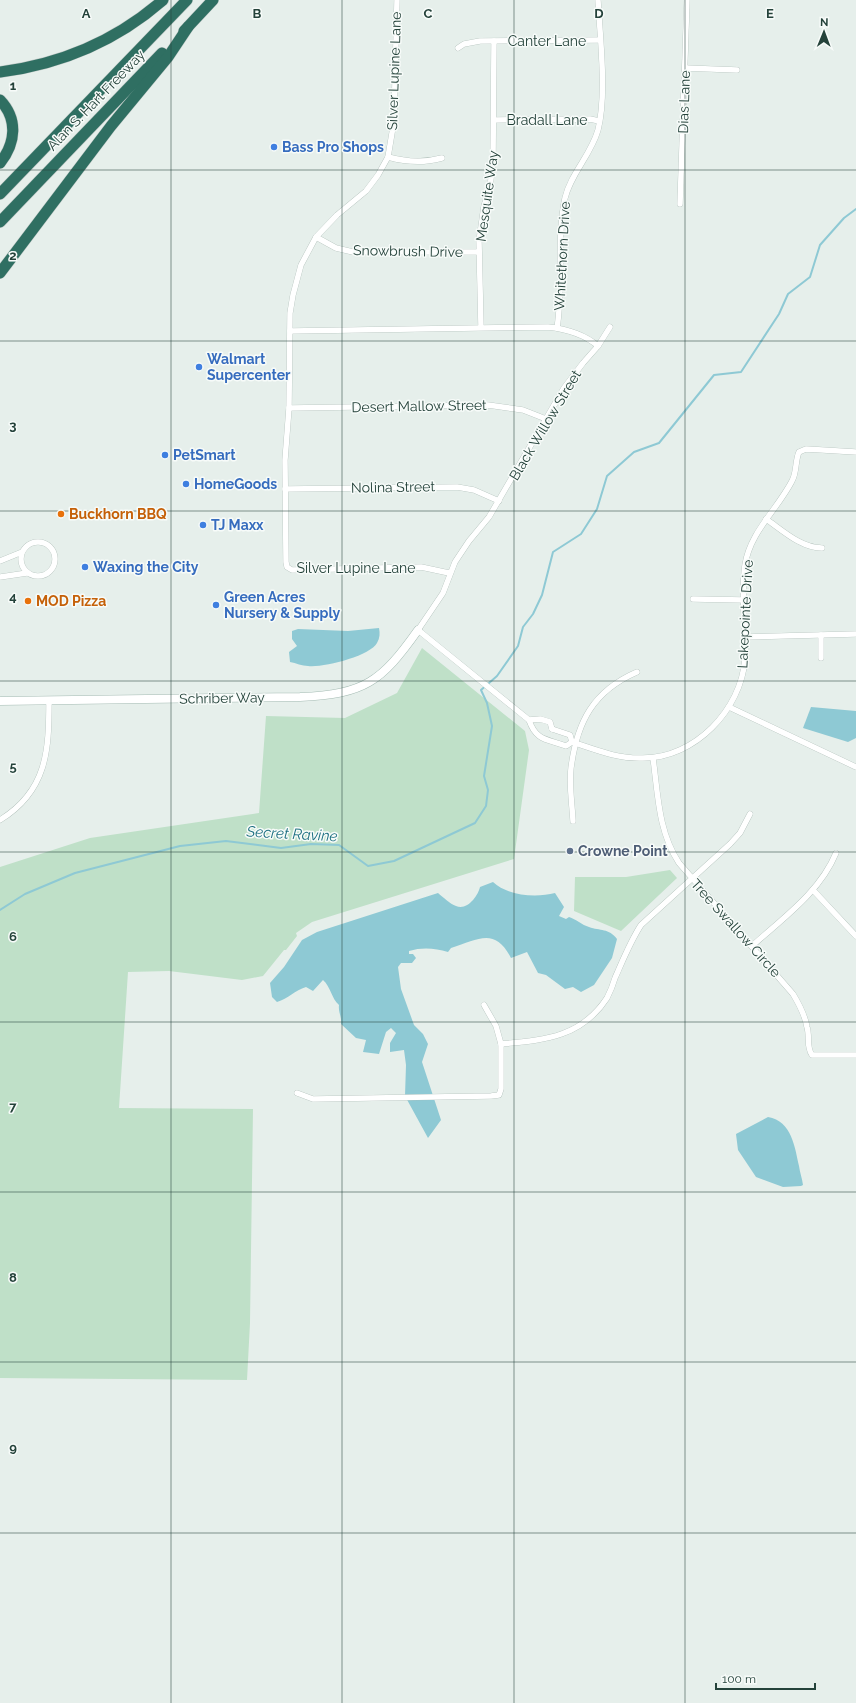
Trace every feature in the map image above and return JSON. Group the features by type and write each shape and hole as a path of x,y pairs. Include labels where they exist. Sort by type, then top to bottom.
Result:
{"highway":[{"path":"0,72 48,64 84,51 129,27 163,0"},
{"name":"Alan S. Hart Freeway","path":"0,194 186,0"},
{"name":"Alan S. Hart Freeway","path":"0,222 213,0"},
{"path":"0,273 111,126 168,57 188,27"},
{"path":"0,100 12,117 13,126 11,146 0,163"}],"street":[{"name":"Silver Lupine Lane","path":"397,0 394,121 388,157 378,176 366,191 337,215 316,237 305,256 298,276 291,306 289,408 285,460 286,562 288,567 292,570 421,568 449,573"},
{"name":"Whitethorn Drive","path":"557,328 562,221 565,198 571,180 588,153 599,121 602,91 598,0"},
{"name":"Dias Lane","path":"680,204 687,0"},
{"name":"Canter Lane","path":"458,48 472,42 600,40"},
{"name":"Mesquite Way","path":"481,327 479,252 484,206 492,172 495,120 494,41"},
{"path":"685,68 737,70"},
{"name":"Bradall Lane","path":"495,120 590,119 599,121"},
{"path":"388,157 411,162 442,158"},
{"name":"Snowbrush Drive","path":"316,237 336,248 353,252 479,252"},
{"path":"290,331 481,327 557,328 583,336 598,346"},
{"name":"Black Willow Street","path":"418,630 443,593 449,573 463,550 489,518 546,419 574,375 598,346 610,327"},
{"name":"Desert Mallow Street","path":"289,408 488,405 524,410 546,419"},
{"name":"Lakepointe Drive","path":"530,720 540,719 550,722 552,729 570,735 575,742 620,757 653,758 675,752 701,737 712,728 729,707 741,678 745,636 744,575 748,554 766,519 793,480 796,460 800,452 806,449 856,452"},
{"name":"Nolina Street","path":"285,489 451,487 474,490 499,500"},
{"path":"766,519 809,547 822,548"},
{"path":"0,561 22,552 30,543 40,542 49,546 54,552 55,560 50,571 41,576 27,573 0,577"},
{"path":"22,552 21,563 27,573"},
{"path":"693,599 744,600"},
{"name":"Lakepointe Drive","path":"418,630 530,720 532,729 539,737 566,746 575,742"},
{"name":"Schriber Way","path":"0,701 300,697 344,693 365,685 396,662 418,630"},
{"path":"745,636 856,634"},
{"path":"821,635 821,658"},
{"path":"573,821 571,769 575,742 585,718 598,698 617,683 638,672"},
{"path":"0,820 13,812 29,796 42,772 47,748 49,700"},
{"path":"729,707 856,767"},
{"path":"546,739 552,729"},
{"name":"Tree Swallow Circle","path":"653,758 665,835 675,858 784,982 797,1000 808,1028 808,1049 812,1055 856,1055"},
{"path":"501,1044 548,1039 573,1030 592,1015 607,998 632,940 640,926 740,833 750,814"},
{"path":"752,946 823,880 836,853"},
{"path":"813,890 856,936"},
{"path":"297,1093 313,1099 484,1096 499,1094 502,1089 501,1044 496,1026 484,1005"}],"green space":[{"path":"422,648 525,731 529,750 514,859 312,922 296,933 297,936 263,976 242,980 169,971 128,972 119,1108 253,1109 250,1323 247,1380 0,1378 0,867 90,838 259,813 266,716 345,718 397,693"},
{"path":"670,870 677,878 621,931 574,911 575,877 626,877"}],"water":[{"path":"379,628 380,636 377,643 373,648 356,657 335,663 315,666 304,666 290,662 289,652 297,646 292,639 292,631 298,629 348,631"},
{"path":"811,707 856,711 856,738 848,742 803,728"},
{"path":"493,882 499,887 522,895 547,895 555,893 564,907 559,916 566,919 569,917 586,926 608,931 617,939 612,958 594,985 581,992 573,987 565,989 546,975 538,973 527,952 511,958 499,942 492,939 486,938 470,941 451,948 448,952 428,948 409,951 409,954 413,954 416,958 412,963 401,963 398,967 401,989 414,1025 423,1034 428,1044 422,1062 441,1120 428,1138 405,1096 406,1065 404,1050 390,1052 390,1043 396,1033 391,1028 386,1032 379,1054 363,1052 366,1040 356,1038 341,1024 339,1005 323,980 313,991 306,987 277,1002 272,997 270,983 284,967 302,940 317,932 438,893 454,905 460,907 468,905 477,894 480,887"},
{"path":"768,1117 782,1124 791,1136 803,1182 803,1185 801,1186 783,1187 756,1177 738,1150 736,1134"}],"waterway":[{"name":"Secret Ravine","path":"0,910 25,894 75,873 180,846 226,841 281,848 311,844 339,845 368,866 394,861 475,823 486,806 488,790 484,776 492,726 487,703 481,690 497,676 518,646 523,627 533,614 542,595 553,552 581,534 597,509 607,476 634,452 659,443 714,375 741,372 779,314 788,294 810,277 820,245 844,218 856,209"}],"place":[{"name":"Bass Pro Shops","path":"274,147"},
{"name":"Walmart Supercenter","path":"199,367"},
{"name":"PetSmart","path":"165,455"},
{"name":"HomeGoods","path":"186,484"},
{"name":"Buckhorn BBQ","path":"61,514"},
{"name":"TJ Maxx","path":"203,525"},
{"name":"Waxing the City","path":"85,567"},
{"name":"MOD Pizza","path":"28,601"},
{"name":"Green Acres Nursery & Supply","path":"216,605"},
{"name":"Crowne Point","path":"570,851"}]}
